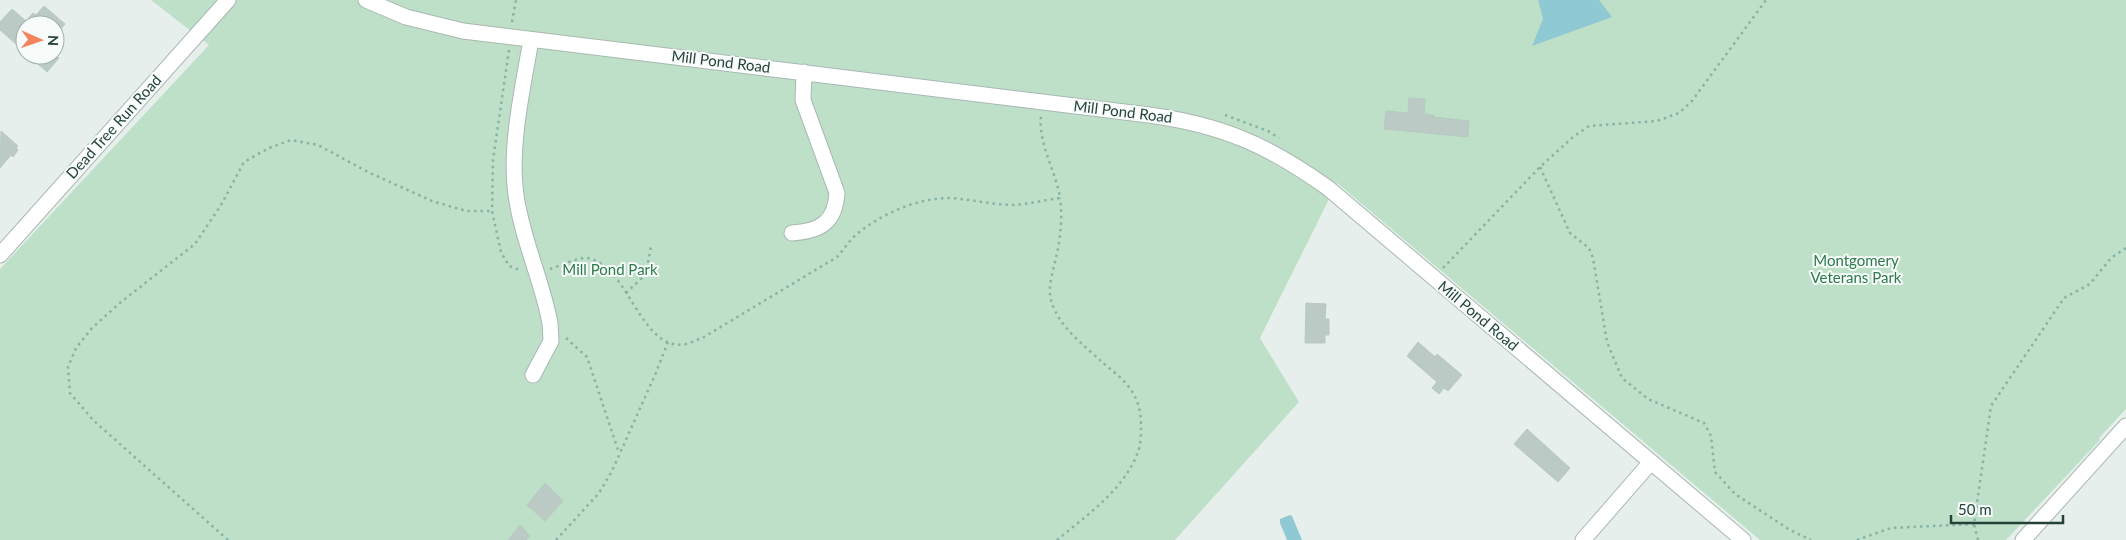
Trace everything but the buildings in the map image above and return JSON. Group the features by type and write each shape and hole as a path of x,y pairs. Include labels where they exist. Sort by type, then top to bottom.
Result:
{"street":[{"name":"Dead Tree Run Road","path":"0,255 228,0"},
{"name":"Mill Pond Road","path":"366,0 406,17 433,25 532,40 1175,118 1223,130 1283,158 1328,188 1743,540"},
{"path":"532,40 515,145 514,171 520,219 550,323 551,341 533,375"},
{"path":"792,233 806,232 821,227 836,208 837,193 803,100 804,72"},
{"path":"2023,540 2126,426"},
{"path":"1583,540 1651,462"}],"path":[{"path":"512,26 516,0"},
{"path":"1440,269 1446,267 1540,167 1573,137 1589,126 1657,121 1679,113 1692,101 1766,0"},
{"path":"510,46 493,160 492,211 501,252 509,266 526,272 546,270 585,258 600,262 615,277 650,330 668,342 685,345 704,337 837,257 854,235 874,221 905,207 933,199 949,198 1015,205 1060,198"},
{"path":"1042,110 1040,126 1062,211 1056,262 1050,280 1052,303 1061,320 1077,338 1124,381 1133,393 1141,412 1139,451 1124,477 1104,501 1057,540"},
{"path":"1218,113 1268,131 1282,140"},
{"path":"228,540 93,420 70,393 68,367 76,348 92,328 121,302 195,244 221,205 244,162 269,148 291,140 318,145 368,172 432,201 466,211 492,211"},
{"path":"1540,167 1570,233 1589,248 1591,253 1608,342 1622,378 1648,399 1704,423 1711,436 1715,472 1735,494 1790,530 1812,540"},
{"path":"626,293 646,274 651,246"},
{"path":"1978,540 1974,524 1991,406 2064,298 2090,284 2111,258 2126,248"},
{"path":"550,323 586,357 620,454"},
{"path":"556,540 599,493 620,454 668,342"},
{"path":"1857,540 1891,528 1974,524"}],"green space":[{"path":"151,0 2126,0 2126,409 2099,438 2100,440 2006,540 1760,540 1337,183 1260,338 1299,402 1175,540 0,540 0,269 209,45"}],"water":[{"path":"1538,0 1599,0 1612,17 1532,46 1543,19"},
{"path":"1290,515 1302,540 1287,540 1280,519"}],"park label":[{"name":"Mill Pond Park","path":"610,270"},
{"name":"Montgomery Veterans Park","path":"1856,270"}]}
